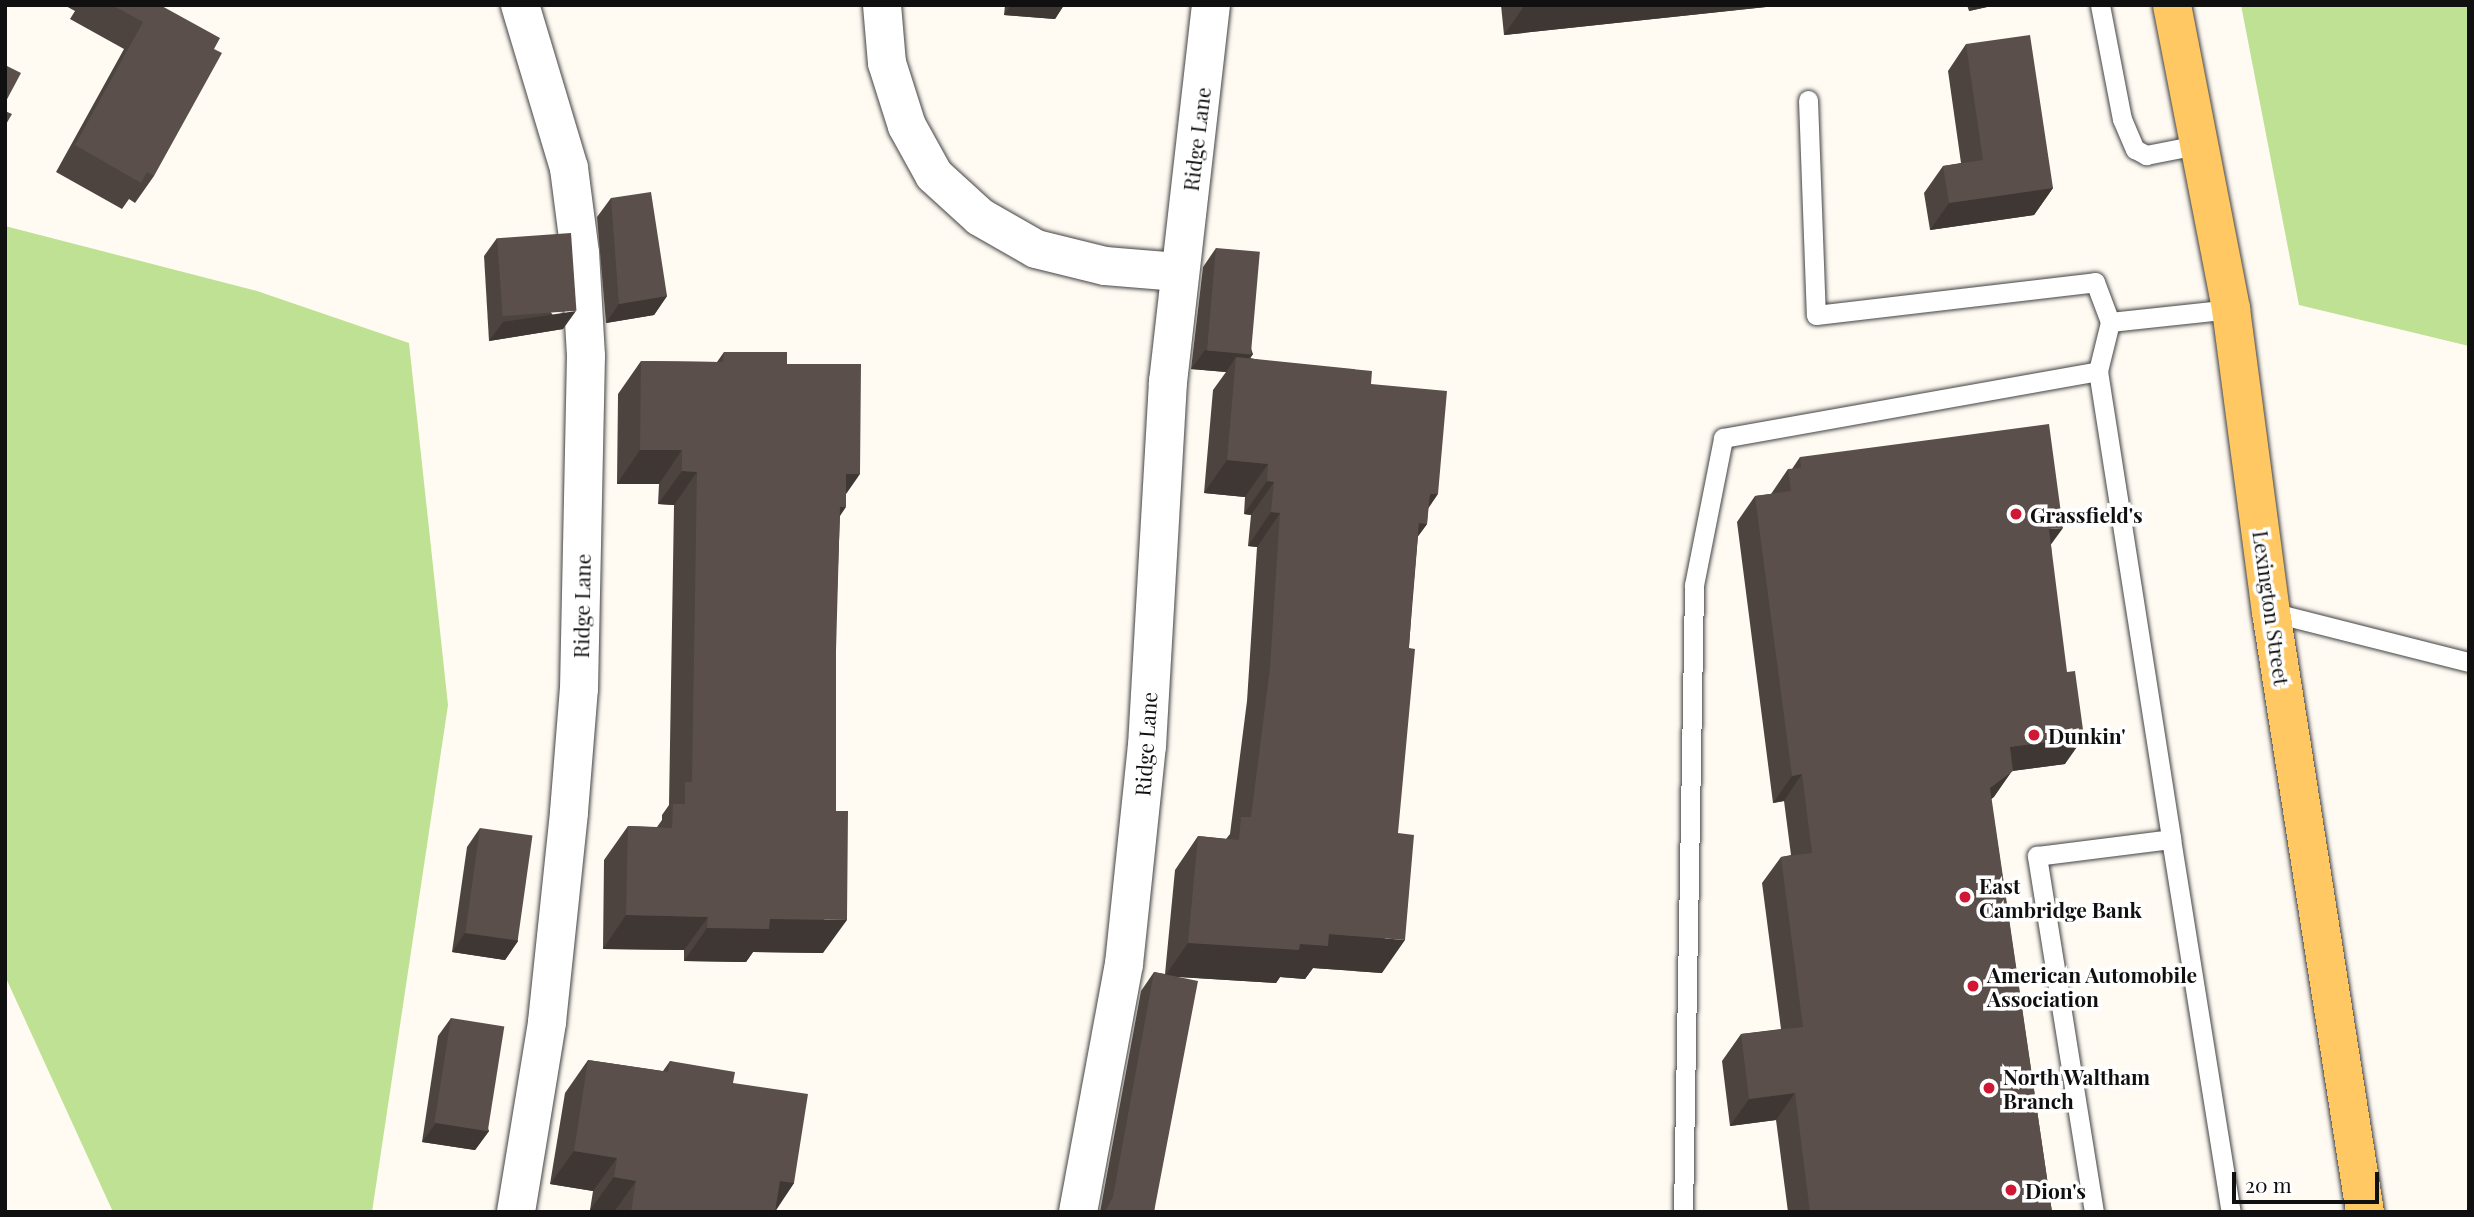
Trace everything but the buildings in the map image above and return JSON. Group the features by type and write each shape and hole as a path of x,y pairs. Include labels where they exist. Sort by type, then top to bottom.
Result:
{"main road":[{"name":"Lexington Street","path":"2172,5 2202,144 2231,309 2271,612 2365,1212"}],"street":[{"name":"Ridge Lane","path":"516,1212 545,1034 569,812 579,689 586,356 580,253 569,168 520,5"},
{"path":"882,5 887,63 907,126 934,175 980,217 1036,249 1105,266 1178,272"},
{"name":"Ridge Lane","path":"1077,1212 1124,964 1133,884 1147,746 1159,490 1178,272 1211,5"}],"lane":[{"path":"2100,5 2122,120 2135,149 2146,155 2202,144"},
{"path":"1808,100 1816,315 2095,282 2110,322 2098,372 2231,1212"},
{"path":"2110,322 2231,309"},
{"path":"1683,1212 1694,585 1723,438 2098,372"},
{"path":"2271,612 2469,662"},
{"path":"2094,1212 2037,856 2171,839"}],"green space":[{"path":"2241,5 2469,5 2469,346 2299,305"},
{"path":"5,226 257,291 409,343 448,705 372,1212 113,1212 5,976"}],"place":[{"name":"Grassfield's","path":"2016,514"},
{"name":"Dunkin'","path":"2034,735"},
{"name":"East Cambridge Bank","path":"1965,897"},
{"name":"American Automobile Association","path":"1973,986"},
{"name":"North Waltham Branch","path":"1989,1088"},
{"name":"Dion's","path":"2011,1190"}]}
